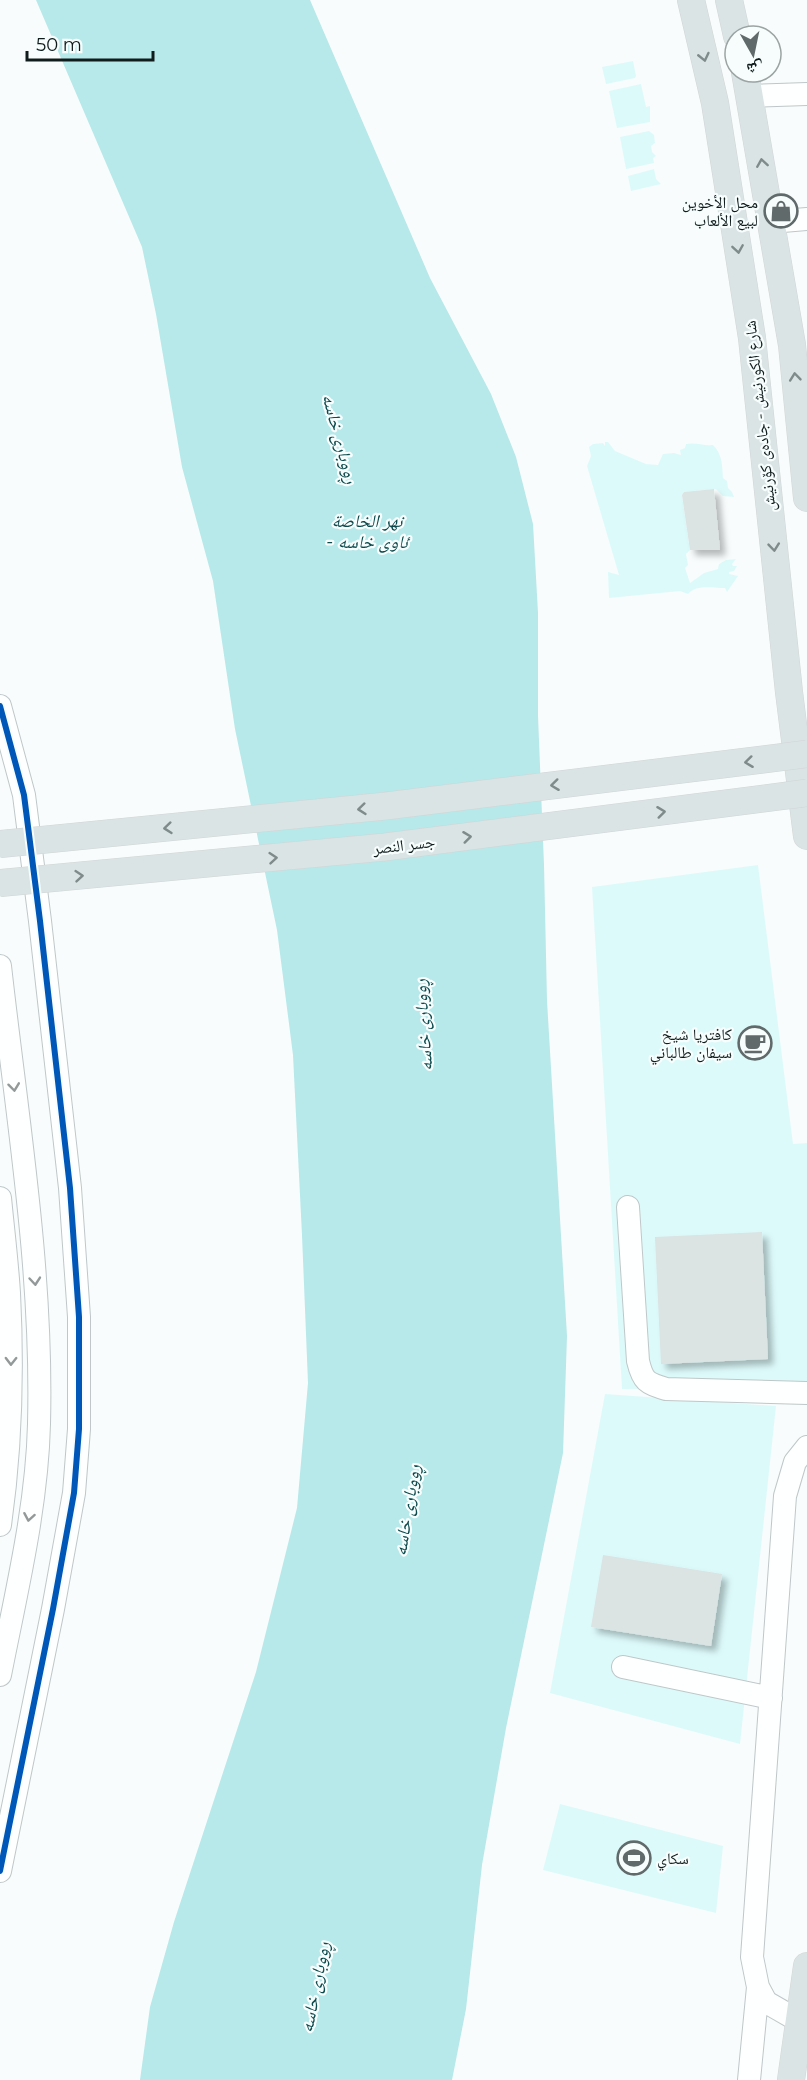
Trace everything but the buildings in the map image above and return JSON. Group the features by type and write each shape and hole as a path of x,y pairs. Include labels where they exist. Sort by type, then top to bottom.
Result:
{"main road":[{"name":"شارع الكورنيش - جادەی کۆرنیش","path":"691,0 715,103 752,338 789,692 807,836"},
{"path":"729,0 734,24"},
{"path":"748,84 771,222 800,345 807,498"},
{"path":"0,844 386,806 807,754"},
{"name":"جسر النصر","path":"0,883 386,847 807,793"},
{"path":"791,2080 807,1966"}],"street":[{"path":"748,84 807,94"},
{"path":"771,222 807,219"},
{"path":"0,706 24,795 70,1188 79,1317 79,1429 74,1493 53,1610 0,1871"},
{"path":"0,966 39,1317 39,1425 34,1491 0,1675"},
{"path":"0,1114 22,1150"},
{"path":"0,1198 9,1291 11,1344 8,1449 0,1525"},
{"path":"628,1207 638,1361 647,1383 666,1389 807,1393"},
{"path":"799,2022 766,2002 758,1987 752,1957 785,1496 795,1462 807,1447"},
{"path":"34,1491 74,1493"},
{"path":"623,1667 771,1698"},
{"path":"748,2080 758,1987"}],"shaded area":[{"path":"633,61 635,78 606,84 602,67"},
{"path":"641,84 646,107 650,106 650,122 617,128 609,91"},
{"path":"649,131 654,135 655,143 651,146 656,156 653,158 654,163 626,169 620,137"},
{"path":"654,169 656,179 661,184 631,191 628,176"},
{"path":"605,442 608,442 615,451 646,464 658,465 663,454 681,455 680,450 685,448 686,444 713,445 719,453 723,478 727,481 728,488 734,497 723,496 716,489 684,492 682,495 690,550 686,554 688,565 685,568 690,583 704,573 718,569 719,564 726,560 736,559 732,564 737,566 729,574 738,576 727,592 725,588 705,587 695,589 688,594 680,591 609,598 608,572 619,575 587,466 591,456 589,447 603,443 605,446"},
{"path":"758,865 793,1144 807,1143 807,1388 622,1389 592,887"},
{"path":"605,1394 776,1406 740,1744 550,1693"},
{"name":"سكاي","path":"560,1804 723,1846 716,1913 543,1870"}],"water":[{"name":"نهر الخاصة - ئاوی خاسە","path":"36,0 310,0 430,278 491,394 516,457 533,524 538,613 538,716 547,1001 567,1336 563,1453 506,1728 482,1865 466,2009 452,2080 140,2080 150,2007 174,1922 256,1672 297,1508 308,1383 293,1055 277,930 235,729 213,581 182,467 142,247"}],"cycle path":[{"path":"0,706 24,795 70,1188 79,1317 79,1429 74,1493 0,1871"}],"place":[{"name":"محل الأخوين لبيع الألعاب","path":"781,211"},
{"name":"كافتريا شيخ سيفان طالباني","path":"755,1043"},
{"name":"سكاي","path":"634,1858"}],"water label":[{"name":"ڕووباری خاسە","path":"340,439"},
{"name":"ڕووباری خاسە","path":"423,1025"},
{"name":"ڕووباری خاسە","path":"407,1510"},
{"name":"ڕووباری خاسە","path":"315,1987"}]}
